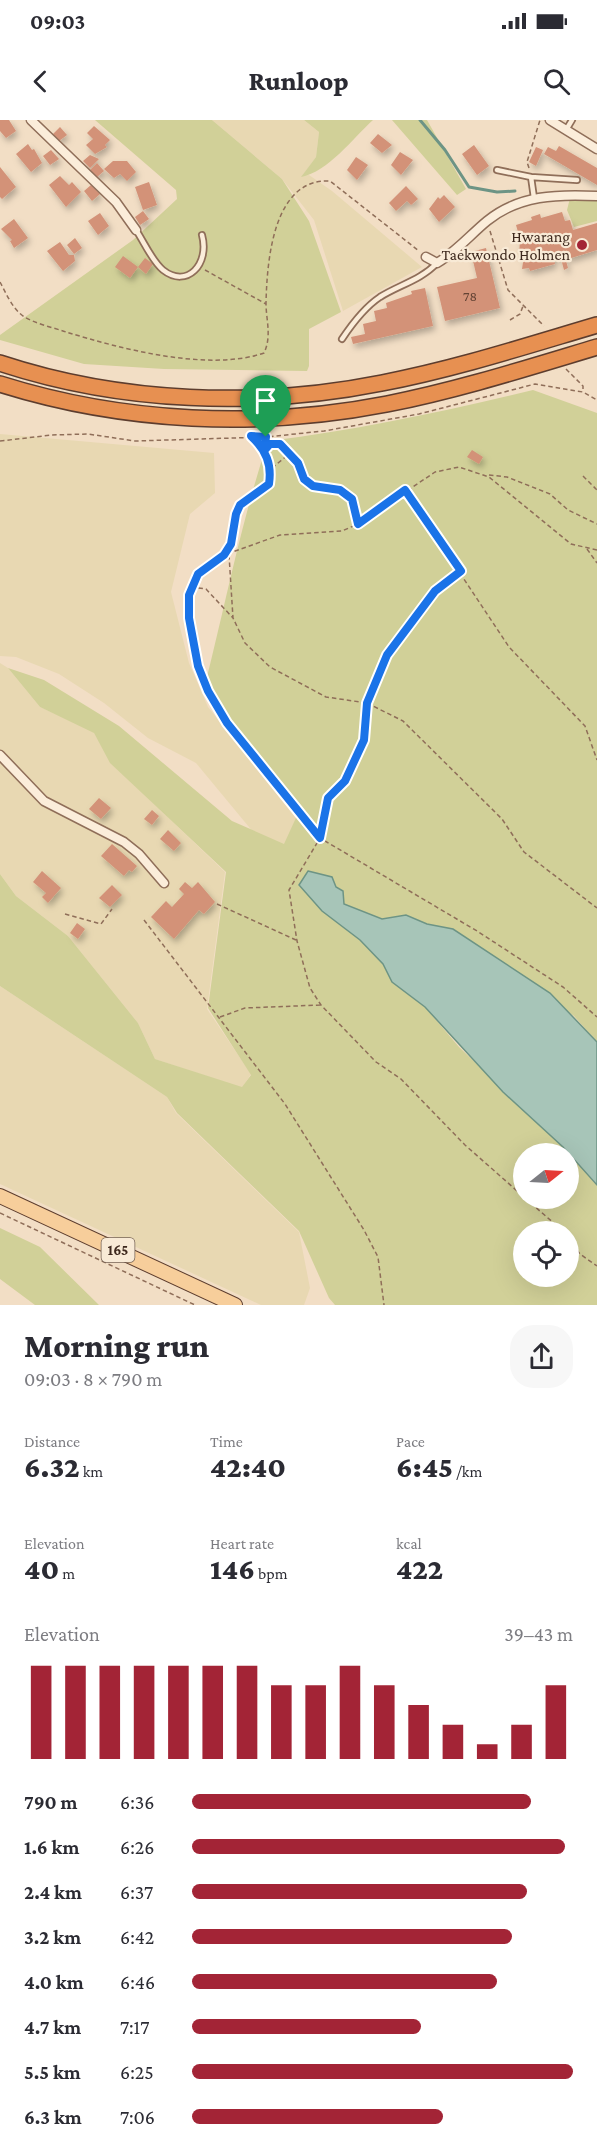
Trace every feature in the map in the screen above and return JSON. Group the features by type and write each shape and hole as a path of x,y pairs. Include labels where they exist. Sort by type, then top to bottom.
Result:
{"highway":[{"path":"0,363 74,382 131,392 234,398 280,397 336,391 421,375 597,325"},
{"path":"0,384 69,402 130,412 188,418 292,417 362,408 427,395 597,347"}],"main road":[{"name":"165","path":"0,1196 235,1305"}],"street":[{"path":"32,120 116,202 136,230"},
{"path":"550,120 597,149"},
{"path":"426,257 437,263 450,256 487,221 510,206 534,198 566,194 597,196"},
{"path":"0,755 44,801 124,842 139,854 164,883"}],"lane":[{"path":"566,130 572,120"},
{"path":"497,170 531,177 577,180"},
{"path":"531,177 534,198"},
{"path":"136,230 164,270 179,275 187,274 199,267 206,252 202,235"},
{"path":"342,339 377,299 428,272 437,263"}],"path":[{"path":"531,177 527,162 540,120"},
{"path":"0,282 20,314 32,321 80,336 152,353 213,360 247,359 264,352 269,342 266,304 276,230 293,194 307,184 330,182 426,257"},
{"path":"487,221 508,290 544,326"},
{"path":"199,267 266,304"},
{"path":"510,320 520,314 523,305"},
{"path":"565,367 583,386 583,392"},
{"path":"0,441 70,434 135,441 266,437 324,431 419,414 535,384 583,392 597,400"},
{"path":"224,555 231,544 236,514 240,505 269,484 272,468 264,451 251,436"},
{"path":"264,451 266,437"},
{"path":"264,451 270,444 280,444 298,463 304,479 313,486 340,490 352,499 358,524"},
{"path":"272,468 290,453"},
{"path":"597,550 571,544 487,476 459,467 435,472 405,490 358,524 342,531 280,535 224,555 198,574 191,587 189,618 198,666 208,691 227,723 320,838 496,943 563,987 597,1017"},
{"path":"487,476 491,474 507,477 550,494 568,510 597,524"},
{"path":"583,476 597,490"},
{"path":"405,490 461,571 509,647 585,726 597,760"},
{"path":"586,548 597,563"},
{"path":"230,553 230,588 234,618 245,643 270,667 326,697 367,703 403,721 502,819 524,852 597,908"},
{"path":"461,571 435,591 387,655 367,703 364,740 345,781 328,798 320,838 290,890 297,940 310,988 321,1005 376,1062 401,1080 465,1145 513,1188"},
{"path":"191,587 206,589 221,608 234,618"},
{"path":"217,904 297,940"},
{"path":"65,914 101,924 112,909"},
{"path":"144,920 285,1104 364,1230 378,1257 384,1305"},
{"path":"219,1018 245,1008 321,1005"},
{"path":"537,1209 551,1221"},
{"path":"0,1213 195,1305"},
{"path":"579,1253 597,1266"}],"shaded area":[{"path":"95,120 212,120 282,179 309,221 341,312 309,329 307,371 164,369 84,364 0,340 0,335 133,240 177,199 176,190"},
{"path":"212,120 304,120 319,132 316,157 302,176 309,175 332,191 422,267 343,311 314,220 282,179"},
{"path":"304,120 373,120 330,162 321,169 301,177 316,157 319,132"},
{"path":"392,120 427,120 466,189 457,195"},
{"path":"570,198 597,200 597,221 574,227 567,210"},
{"path":"533,390 597,413 597,1042 574,1016 453,929 427,924 406,915 382,919 344,904 343,891 336,887 360,940 384,964 392,982 425,1007 459,1047 559,1143 513,1143 513,1209 579,1209 579,1165 597,1185 597,1305 335,1305 329,1298 299,1231 177,1113 167,1097 0,986 0,874 16,896 68,936 138,1023 155,1059 242,1087 251,1075 208,1008 226,872 110,763 94,733 40,707 8,668 44,680 119,726 232,821 284,844 300,809 238,731 206,681 242,530 268,441 368,426"},
{"path":"0,434 214,453 215,493 190,514 171,592 189,663 208,707 310,836 299,852 259,839 196,763 148,738 104,703 59,674 16,657 0,656"},
{"path":"0,663 8,668 40,707 93,731 111,763 225,872 207,1009 251,1074 242,1088 155,1059 138,1023 68,936 16,896 0,874"},
{"path":"308,871 332,877 336,887 343,891 344,904 382,919 406,915 427,924 453,929 550,993 597,1042 597,1185 579,1165 579,1143 559,1143 503,1092 425,1007 392,982 383,964 360,940 322,911 299,885"},
{"path":"0,986 167,1097 176,1113 299,1232 310,1288 304,1305 261,1305 0,1184"},
{"path":"0,1228 40,1247 99,1305 35,1305 0,1279"}],"building":[{"path":"0,120 9,120 16,131 6,138 0,131"},
{"path":"94,126 110,140 105,145 107,147 95,154 86,145 93,139 87,133"},
{"path":"60,127 67,135 59,141 53,134"},
{"path":"378,134 392,145 382,153 370,143"},
{"path":"28,144 32,150 34,149 42,163 31,172 16,154"},
{"path":"474,145 489,166 477,175 462,154"},
{"path":"559,146 597,168 597,185 544,154 548,147 556,151"},
{"path":"536,147 543,150 536,166 529,162"},
{"path":"51,150 59,159 50,165 43,156"},
{"path":"400,152 413,160 401,175 391,165"},
{"path":"90,155 99,159 90,168 83,161"},
{"path":"356,157 368,165 357,180 347,170"},
{"path":"113,161 127,161 136,172 127,181 120,174 114,178 104,169"},
{"path":"97,163 104,171 97,177 90,170"},
{"path":"0,167 16,187 2,199 0,197"},
{"path":"60,176 69,185 72,182 81,192 66,207 49,185"},
{"path":"149,182 157,205 143,210 135,187"},
{"path":"91,185 100,194 92,201 84,191"},
{"path":"406,186 418,199 411,205 407,201 396,211 389,203"},
{"path":"444,195 455,207 439,222 429,209 438,197 440,199"},
{"path":"143,211 149,219 140,225 135,217"},
{"path":"562,212 565,221 570,220 573,230 597,223 597,250 568,259 567,253 564,253 568,268 564,270 560,255 553,257 555,264 530,271 529,268 522,269 524,256 519,256 520,239 516,225 532,220 531,217 540,214 541,218"},
{"path":"100,213 109,226 98,235 88,221"},
{"path":"14,219 28,238 14,248 10,241 12,240 1,229"},
{"path":"75,238 82,248 74,254 67,245"},
{"path":"60,242 69,255 74,255 75,261 63,271 47,251"},
{"path":"486,248 500,308 445,321 437,287 477,278 471,252"},
{"path":"123,256 138,267 130,278 115,267"},
{"path":"145,258 153,264 146,274 138,267"},
{"path":"425,288 433,326 353,344 351,337 365,334 363,324 376,321 374,311 387,308 386,303 412,294 411,291"},
{"path":"472,450 483,457 479,464 467,457"},
{"path":"99,798 111,808 101,819 89,809"},
{"path":"152,810 159,816 152,825 144,819"},
{"path":"168,830 181,843 174,851 160,839"},
{"path":"112,844 137,866 132,872 129,870 124,876 101,856"},
{"path":"42,871 61,888 48,903 42,897 46,893 33,882"},
{"path":"185,882 192,888 198,882 215,902 204,914 199,910 174,939 151,917 166,901 172,907 184,894 179,889"},
{"path":"112,885 122,895 110,907 99,898"},
{"path":"77,923 85,929 78,939 70,933"}],"waterway":[{"path":"420,120 445,150 469,187 497,192 515,191"}],"place":[{"name":"Hwarang Taekwondo Holmen","path":"582,245"}],"route":[{"path":"251,436 266,437 264,451 270,444 280,444 298,463 304,479 313,486 340,490 352,499 358,524 405,490 461,571 435,591 387,655 367,703 364,740 345,781 328,798 320,838 227,723 208,691 198,666 189,618 189,595 198,574 224,555 231,544 236,514 240,505 269,484 272,468 260,444 251,436"}]}
